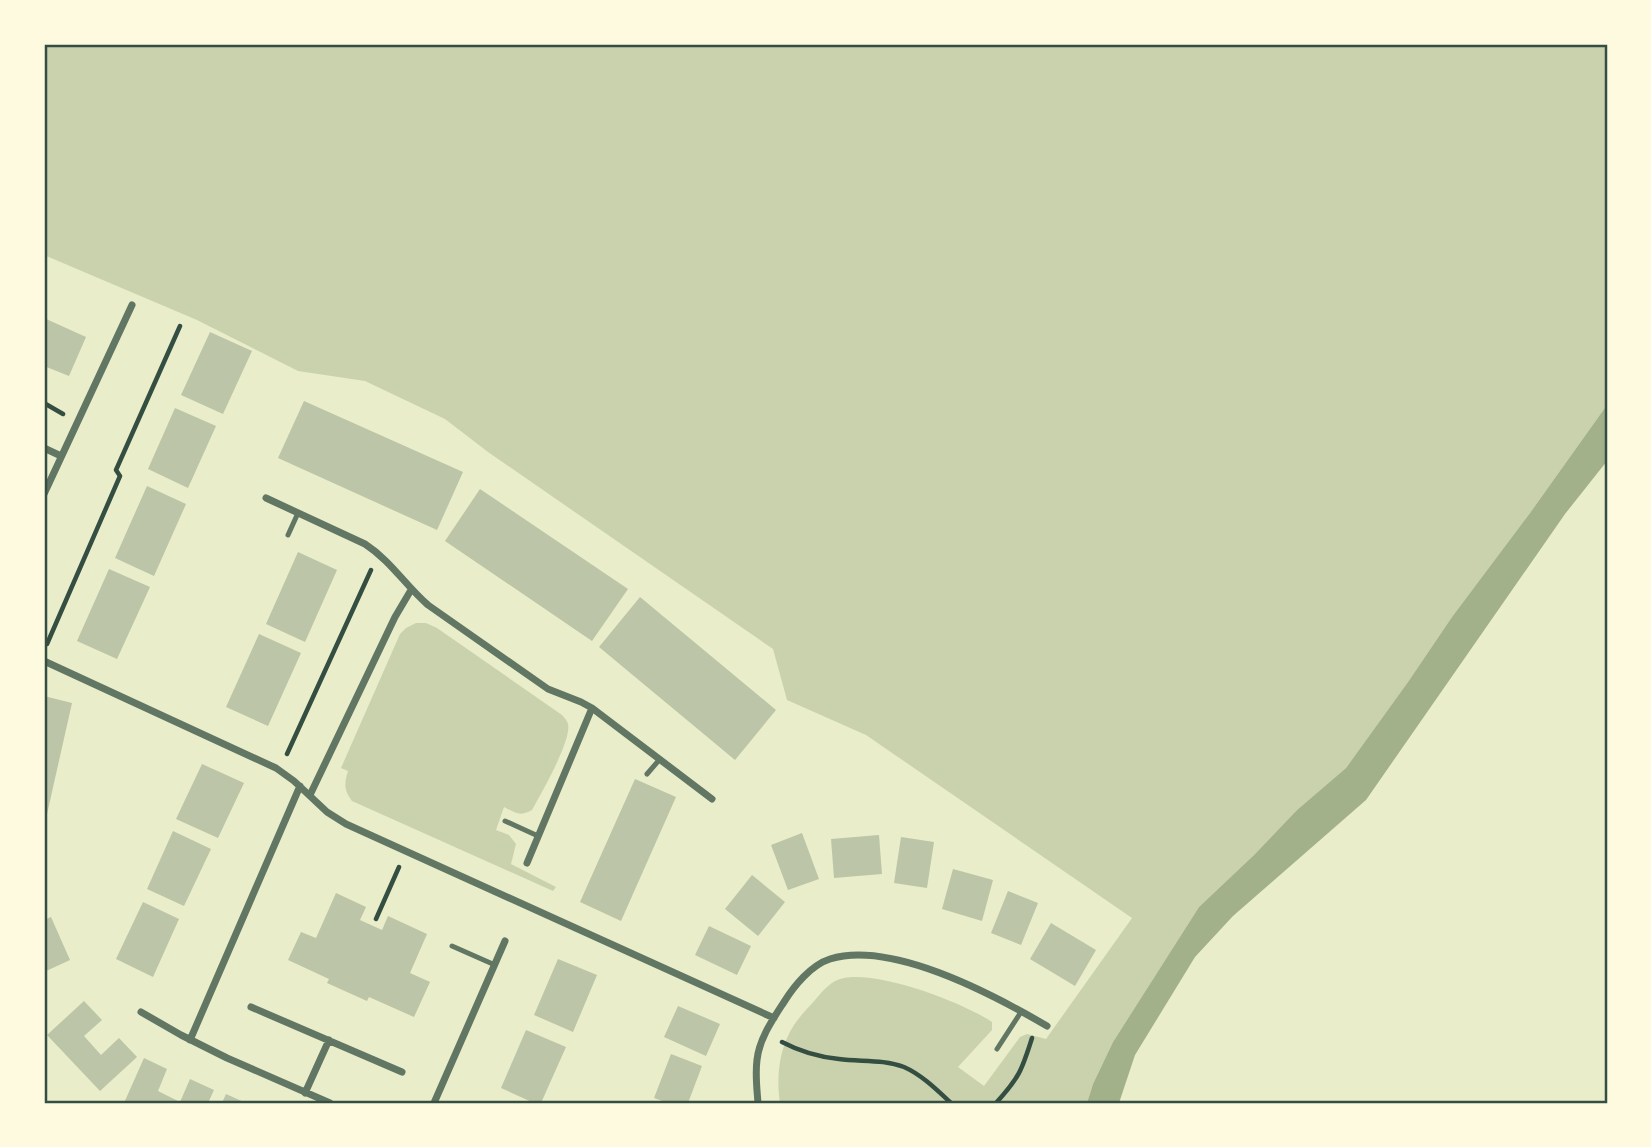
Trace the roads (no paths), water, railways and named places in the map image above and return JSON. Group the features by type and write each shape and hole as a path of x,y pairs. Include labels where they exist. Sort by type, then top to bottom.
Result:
{"street":[{"path":"44,494 132,305"},
{"path":"44,448 61,456"},
{"path":"266,498 379,553 428,605 539,683 557,694 592,708 712,799"},
{"path":"310,795 411,590"},
{"path":"44,662 248,754 286,774 327,812 346,824 774,1018"},
{"path":"527,863 592,708"},
{"path":"190,1040 300,786"},
{"path":"434,1103 505,941"},
{"path":"758,1103 757,1060 766,1033 792,990 814,968 828,960 868,956 916,965 946,976 1047,1026"},
{"path":"251,1007 402,1072"},
{"path":"141,1012 190,1040 330,1103"},
{"path":"305,1093 329,1041"}],"lane":[{"path":"288,535 298,513"},
{"path":"647,774 660,759"},
{"path":"505,821 538,836"},
{"path":"452,946 495,965"},
{"path":"997,1049 1021,1012"}]}
